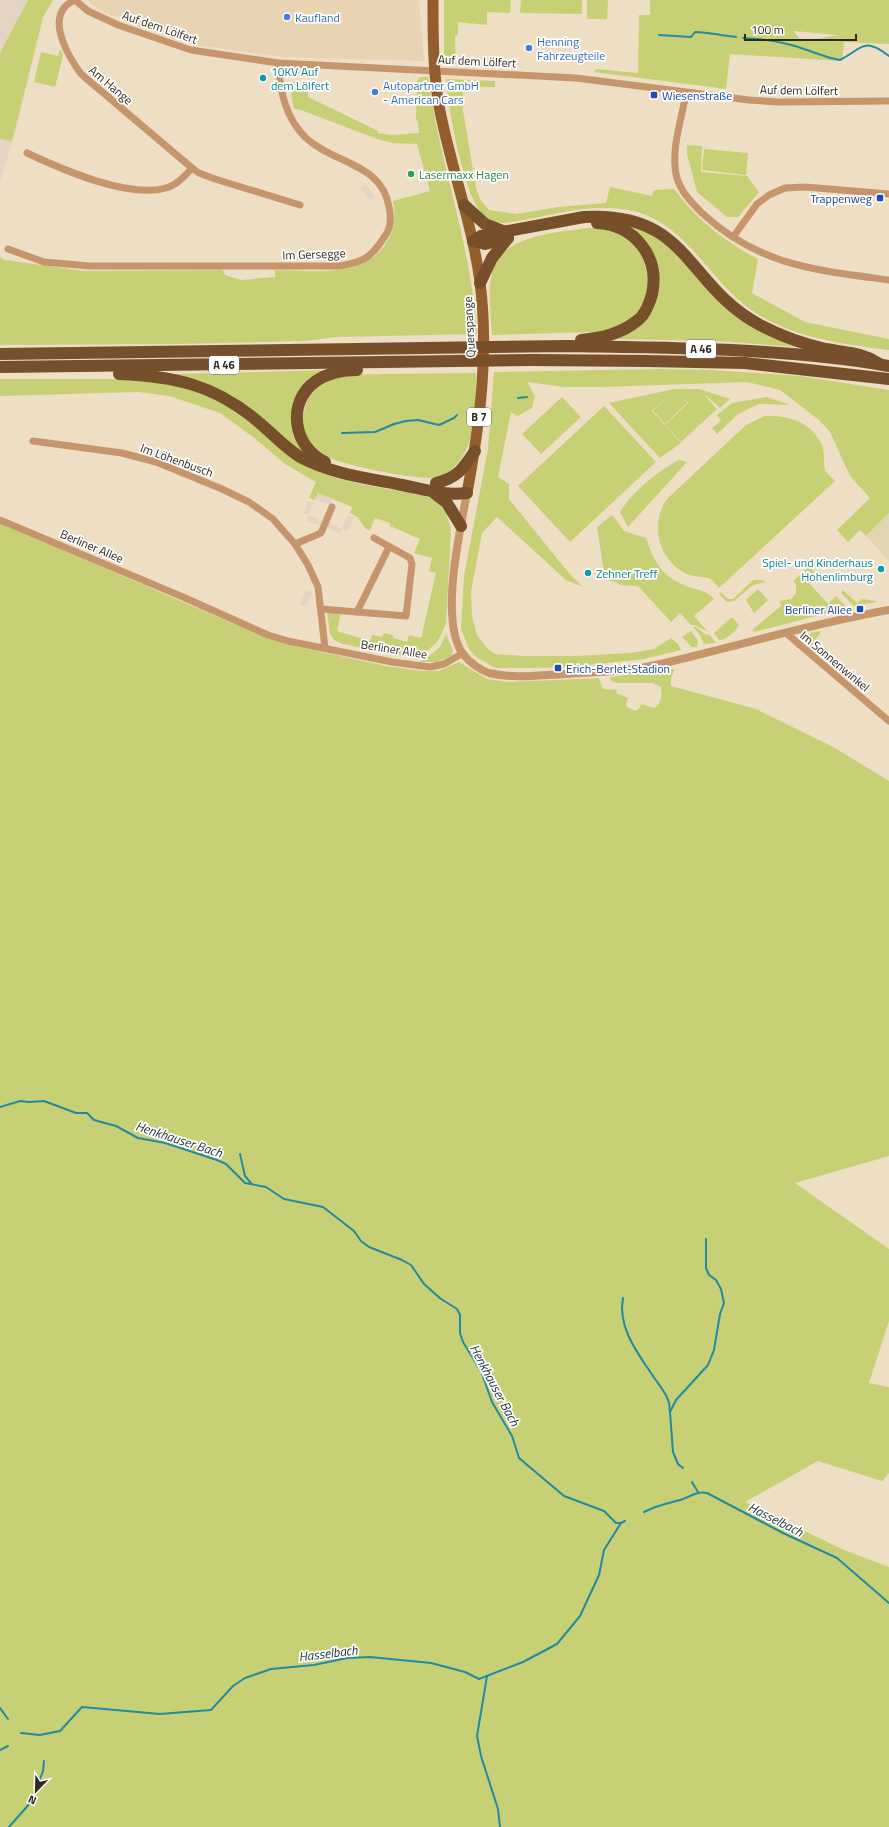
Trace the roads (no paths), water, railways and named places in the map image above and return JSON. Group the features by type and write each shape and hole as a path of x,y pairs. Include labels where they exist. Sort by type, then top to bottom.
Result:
{"highway":[{"path":"464,205 485,224 506,234 570,224 608,223 620,228 642,244 651,260 654,282 650,301 639,320 619,333 598,338 517,347"},
{"path":"473,241 485,244 506,234 584,217 609,216 633,220 656,229 676,244 723,298 758,324 798,341 863,355 886,366"},
{"path":"480,283 506,234"},
{"name":"A 46","path":"0,354 596,346 754,351 886,366"},
{"name":"A 46","path":"0,367 540,360 745,363 889,379"},
{"path":"408,362 384,369 345,370 326,375 315,382 301,398 298,408 297,426 300,438 318,459 335,466 434,487 454,494 467,493"},
{"path":"41,367 68,373 147,375 177,379 198,385 220,394 240,407 300,456 328,470 434,487 457,474 475,452"},
{"path":"434,487 447,503 461,526"}],"main road":[{"name":"Querspange","path":"433,0 434,55 442,120 473,241 480,283 483,382 475,452 467,493"}],"street":[{"name":"Auf dem Lölfert","path":"75,0 88,11 118,25 191,50 237,58 278,63 576,78 686,93 778,102 889,101"},
{"name":"Am Hange","path":"75,0 64,7 61,13 61,23 63,44 74,65 81,74 199,173 300,205"},
{"name":"Im Gersegge","path":"8,249 44,262 90,266 339,266 360,262 376,250 387,234 391,217 384,190 378,181 362,169 331,155 306,138 288,113 280,84 278,63"},
{"path":"686,93 674,161 676,175 680,186 691,202 710,220 733,237 769,257 798,266 833,273 889,280"},
{"path":"27,153 55,166 110,185 134,190 154,190 166,188 178,183 192,168"},
{"path":"733,237 757,204 769,195 786,188 805,187 889,194"},
{"name":"Im Löhenbusch","path":"33,441 122,453 156,462 180,470 249,502 273,519 295,544 318,587 325,648"},
{"name":"Querspange","path":"462,653 456,640 452,623 452,594 467,493"},
{"path":"295,544 321,533 332,507"},
{"name":"Berliner Allee","path":"0,520 183,597 268,635 288,642 392,662 430,667 444,664 462,653"},
{"path":"321,609 406,616 412,564 410,558 374,538"},
{"path":"357,612 389,547"},
{"path":"462,653 479,669 488,673 503,675 530,676 606,672 640,668 682,659 815,625 889,610"},
{"name":"Im Sonnenwinkel","path":"786,633 889,721"}],"waterway":[{"path":"659,35 691,37 695,32 736,37"},
{"path":"743,38 782,43 840,60 863,46 873,47 889,56"},
{"path":"518,398 527,397"},
{"path":"342,433 375,432 394,424 418,420 439,425 457,415"},
{"name":"Henkhauser Bach","path":"0,1107 20,1101 44,1101 76,1113 87,1113 94,1120 116,1126 138,1138 165,1143 217,1160 226,1164 245,1183 266,1187 284,1199 323,1207 354,1231 361,1241 369,1247 411,1265 424,1284 441,1299 457,1309 460,1315 460,1333 463,1342 481,1371 492,1402 512,1436 519,1458 564,1496 604,1511 616,1523 621,1523"},
{"path":"240,1154 245,1176 251,1183"},
{"path":"683,1468 678,1464 673,1452 670,1412 676,1400 708,1365 714,1350 720,1314 724,1303 721,1289 716,1280 709,1275 706,1268 706,1239"},
{"path":"623,1298 623,1320 626,1330 636,1351 665,1393 669,1403 670,1412"},
{"path":"692,1482 698,1492"},
{"name":"Hasselbach","path":"644,1512 696,1494 707,1493 783,1533 837,1558 889,1603"},
{"name":"Hasselbach","path":"21,1733 40,1735 60,1731 82,1707 160,1714 211,1710 233,1686 245,1678 271,1669 314,1665 347,1658 370,1657 431,1663 465,1672 479,1679 523,1662 557,1644 580,1616 599,1575 604,1550 621,1523 625,1521"},
{"path":"487,1676 477,1736 481,1756 498,1809 500,1827"},
{"name":"Hasselbach","path":"0,1708 8,1719"},
{"path":"0,1750 8,1746"},
{"path":"9,1827 31,1802 43,1771 44,1761"}],"place":[{"name":"Kaufland","path":"287,17"},
{"name":"Henning Fahrzeugteile","path":"529,48"},
{"name":"10KV Auf dem Lölfert","path":"263,78"},
{"name":"Autopartner GmbH - American Cars","path":"375,92"},
{"name":"Wiesenstraße","path":"654,95"},
{"name":"Lasermaxx Hagen","path":"411,174"},
{"name":"Trappenweg","path":"880,198"},
{"name":"Spiel- und Kinderhaus Hohenlimburg","path":"881,569"},
{"name":"Zehner Treff","path":"588,573"},
{"name":"Berliner Allee","path":"860,609"},
{"name":"Erich-Berlet-Stadion","path":"558,668"}]}
